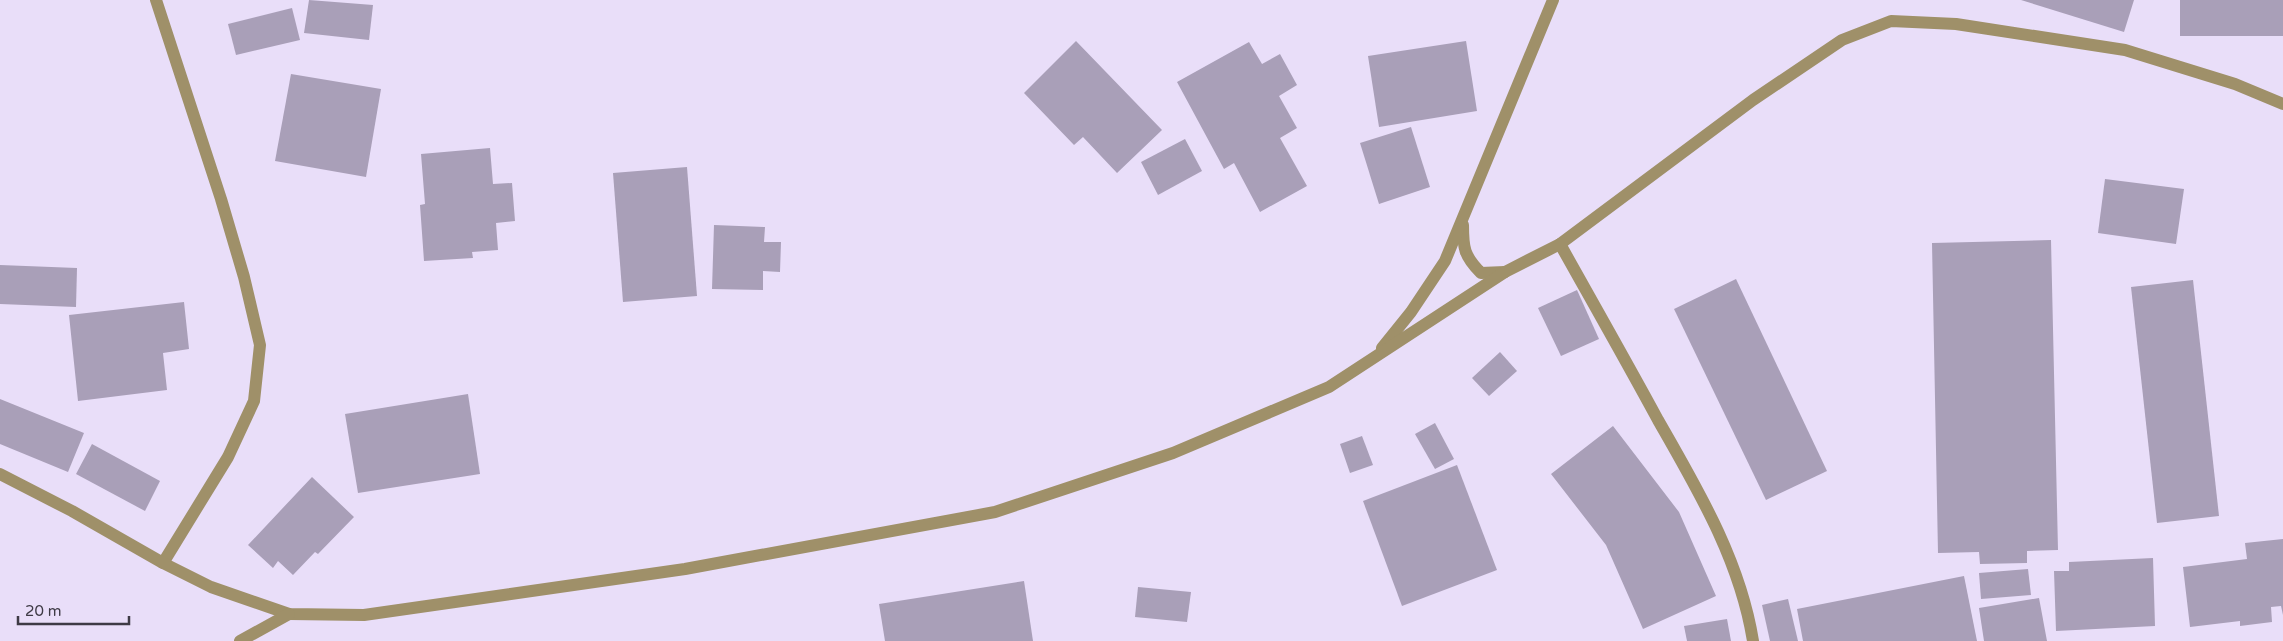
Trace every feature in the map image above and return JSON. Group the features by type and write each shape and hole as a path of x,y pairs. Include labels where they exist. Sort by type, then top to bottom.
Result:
{"street":[{"path":"156,0 244,276 260,345 254,401 228,457 163,563"},
{"path":"1375,357 1411,312 1445,262 1553,0"},
{"path":"0,474 72,511 163,563 211,586 289,614 374,614 685,569 995,512 1173,453 1330,386 1505,272 1560,244 1753,100 1842,40 1891,21 1956,24 2125,50 2235,84 2283,104"},
{"path":"1463,220 1463,247 1469,261 1480,273 1505,272"},
{"path":"1560,244 1688,473 1726,546 1748,610 1754,641"},
{"path":"240,641 289,614"}],"building":[{"path":"309,0 373,5 369,40 304,33"},
{"path":"2021,0 2134,0 2124,32"},
{"path":"2180,0 2283,0 2283,36 2180,36"},
{"path":"292,8 300,40 236,55 228,24"},
{"path":"1076,41 1162,130 1117,173 1083,137 1074,145 1024,93"},
{"path":"1466,41 1477,111 1379,127 1368,56"},
{"path":"1249,42 1262,64 1280,54 1297,85 1279,96 1297,128 1280,138 1307,186 1260,212 1234,163 1224,169 1177,82"},
{"path":"291,74 381,89 366,177 275,161"},
{"path":"1411,127 1430,187 1379,204 1360,143"},
{"path":"1185,139 1202,171 1158,195 1141,162"},
{"path":"490,148 493,184 512,183 515,221 496,223 498,250 472,252 473,258 424,261 420,205 425,204 421,154"},
{"path":"687,167 697,296 623,302 613,173"},
{"path":"2105,179 2184,189 2176,244 2098,233"},
{"path":"714,225 765,227 764,242 781,242 780,272 763,271 763,290 712,289"},
{"path":"2051,240 2058,550 2027,551 2027,563 1980,564 1979,552 1938,553 1932,243"},
{"path":"0,265 77,268 76,307 0,304"},
{"path":"1736,279 1827,471 1766,500 1674,309"},
{"path":"2193,280 2219,516 2157,523 2131,287"},
{"path":"1577,290 1599,339 1561,356 1538,308"},
{"path":"184,302 189,349 163,353 167,390 78,401 69,315"},
{"path":"1500,352 1517,371 1489,396 1472,378"},
{"path":"468,394 480,474 358,493 345,414"},
{"path":"0,399 84,433 68,472 0,444"},
{"path":"1435,423 1454,459 1435,469 1415,434"},
{"path":"1613,426 1679,512 1716,596 1643,629 1606,545 1551,474"},
{"path":"1362,436 1373,465 1350,473 1340,444"},
{"path":"92,444 160,481 145,511 76,474"},
{"path":"1457,465 1497,570 1402,606 1363,501"},
{"path":"312,477 354,517 318,554 315,552 293,575 278,561 273,568 248,545"},
{"path":"2283,539 2283,615 2281,606 2271,607 2272,622 2240,626 2240,621 2190,627 2183,567 2247,559 2245,543"},
{"path":"2153,558 2155,626 2056,631 2054,571 2069,571 2069,562"},
{"path":"2028,569 2031,595 1981,599 1979,573"},
{"path":"1964,576 1977,641 1803,641 1797,609"},
{"path":"1024,581 1033,641 885,641 879,604"},
{"path":"1138,587 1191,592 1187,622 1135,617"},
{"path":"2039,598 2047,641 1984,641 1979,608"},
{"path":"1788,599 1798,641 1770,641 1762,605"},
{"path":"1727,619 1731,641 1687,641 1684,626"}]}
